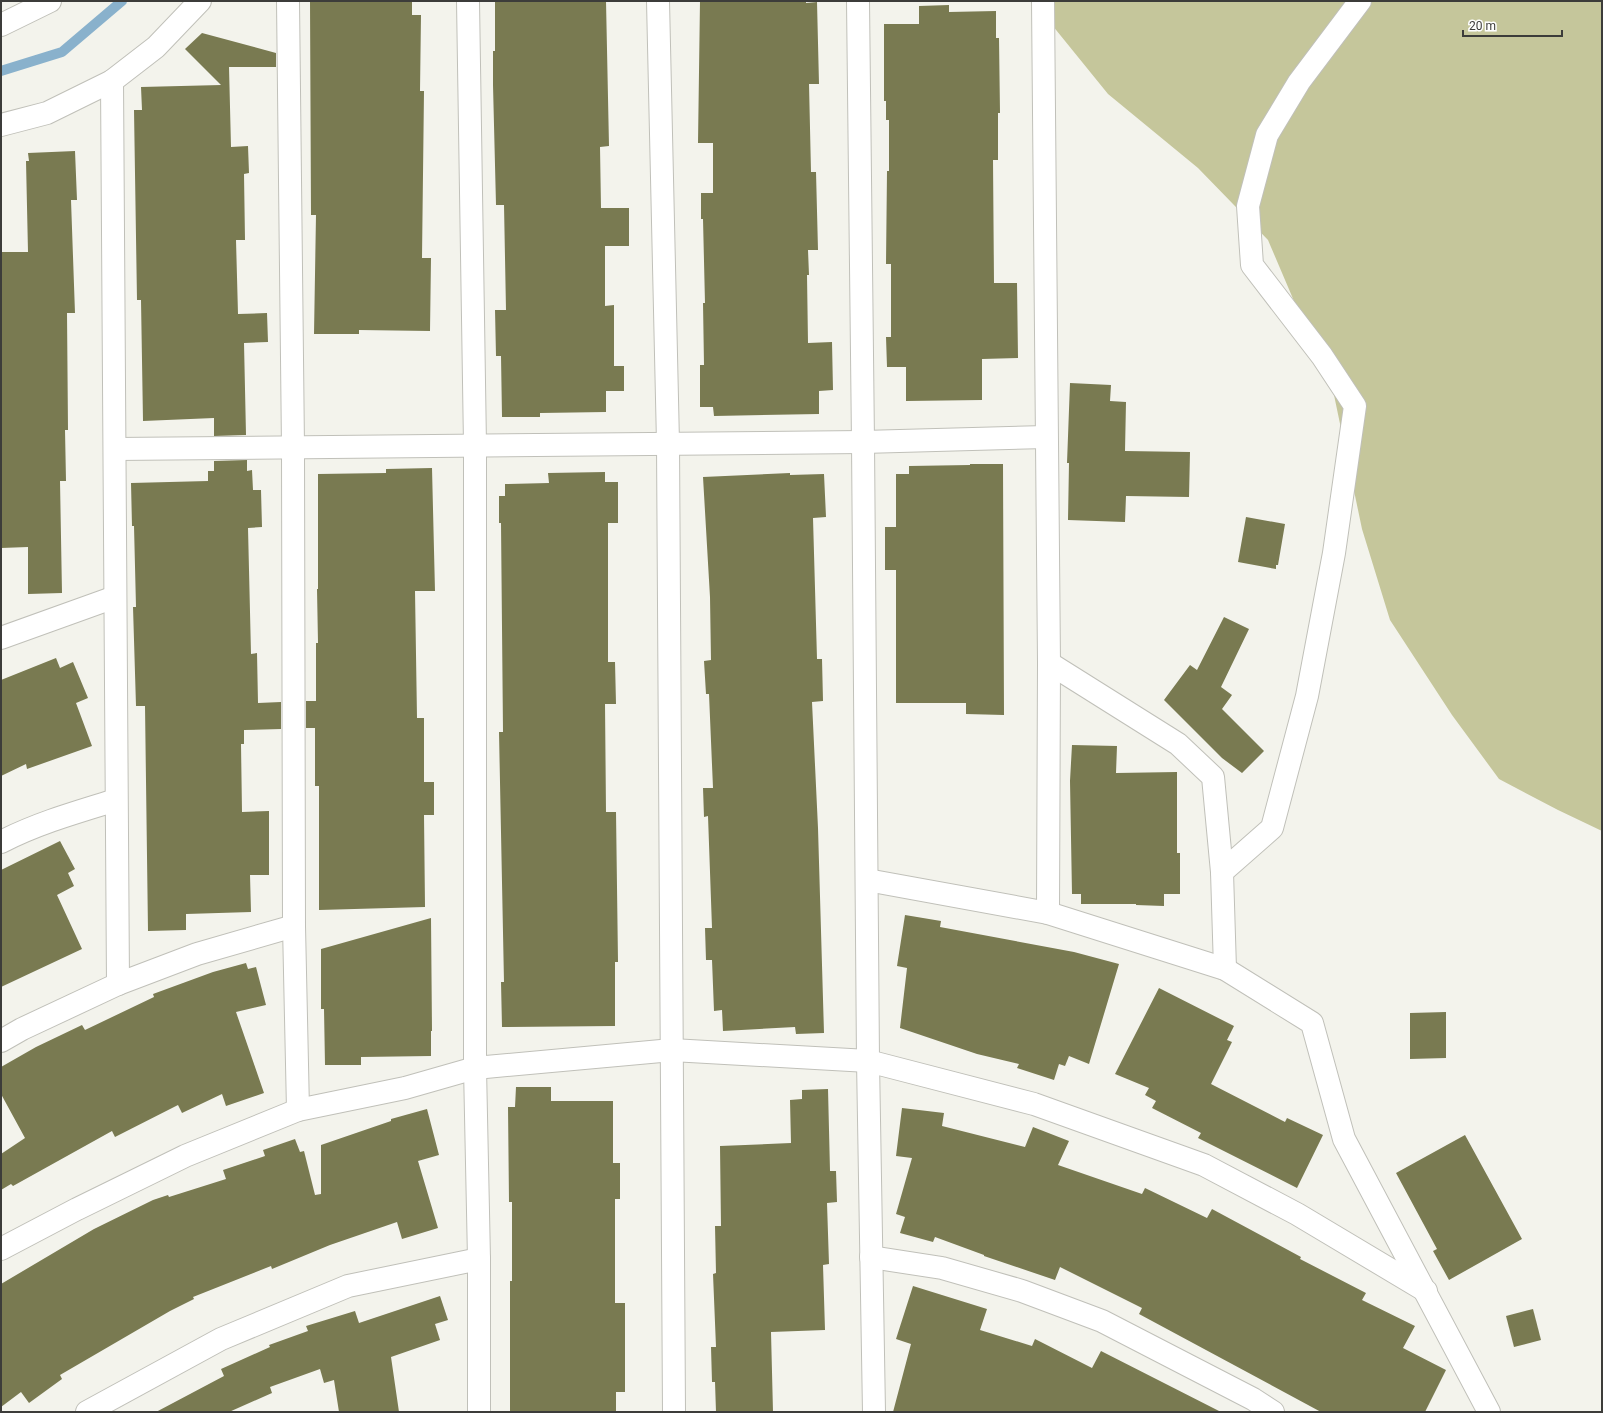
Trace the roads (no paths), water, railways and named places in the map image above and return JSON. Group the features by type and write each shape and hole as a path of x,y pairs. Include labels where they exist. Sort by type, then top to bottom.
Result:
{"street":[{"path":"1,25 50,1"},
{"path":"1,125 47,113 112,81 156,47 200,1"},
{"path":"288,1 293,447 294,926 298,1110"},
{"path":"468,1 475,445 475,1068 479,1259 479,1412"},
{"path":"658,1 668,443 674,1412"},
{"path":"858,1 868,1061 874,1412"},
{"path":"1043,1 1049,663 1048,913"},
{"path":"1222,872 1272,828 1307,696 1334,553 1355,406 1322,356 1252,265 1248,206 1267,135 1299,82 1360,1"},
{"path":"112,81 118,984"},
{"path":"115,449 863,442 1046,437"},
{"path":"1,638 115,596"},
{"path":"1049,663 1178,744 1213,777 1222,872 1225,969"},
{"path":"1,842 14,835 69,814 116,800"},
{"path":"867,880 1048,913 1225,969 1312,1023 1344,1139 1426,1290 1489,1412"},
{"path":"1,1041 22,1029 118,984 197,954 294,926"},
{"path":"1,1249 77,1209 185,1156 298,1110 406,1088 475,1068 672,1050 868,1061 1034,1104 1204,1165 1298,1214 1426,1290"},
{"path":"871,1257 942,1268 1022,1291 1094,1319 1253,1399 1273,1412"},
{"path":"87,1412 221,1339 348,1286 479,1259"}],"waterway":[{"path":"1,71 62,52 122,1"}]}
